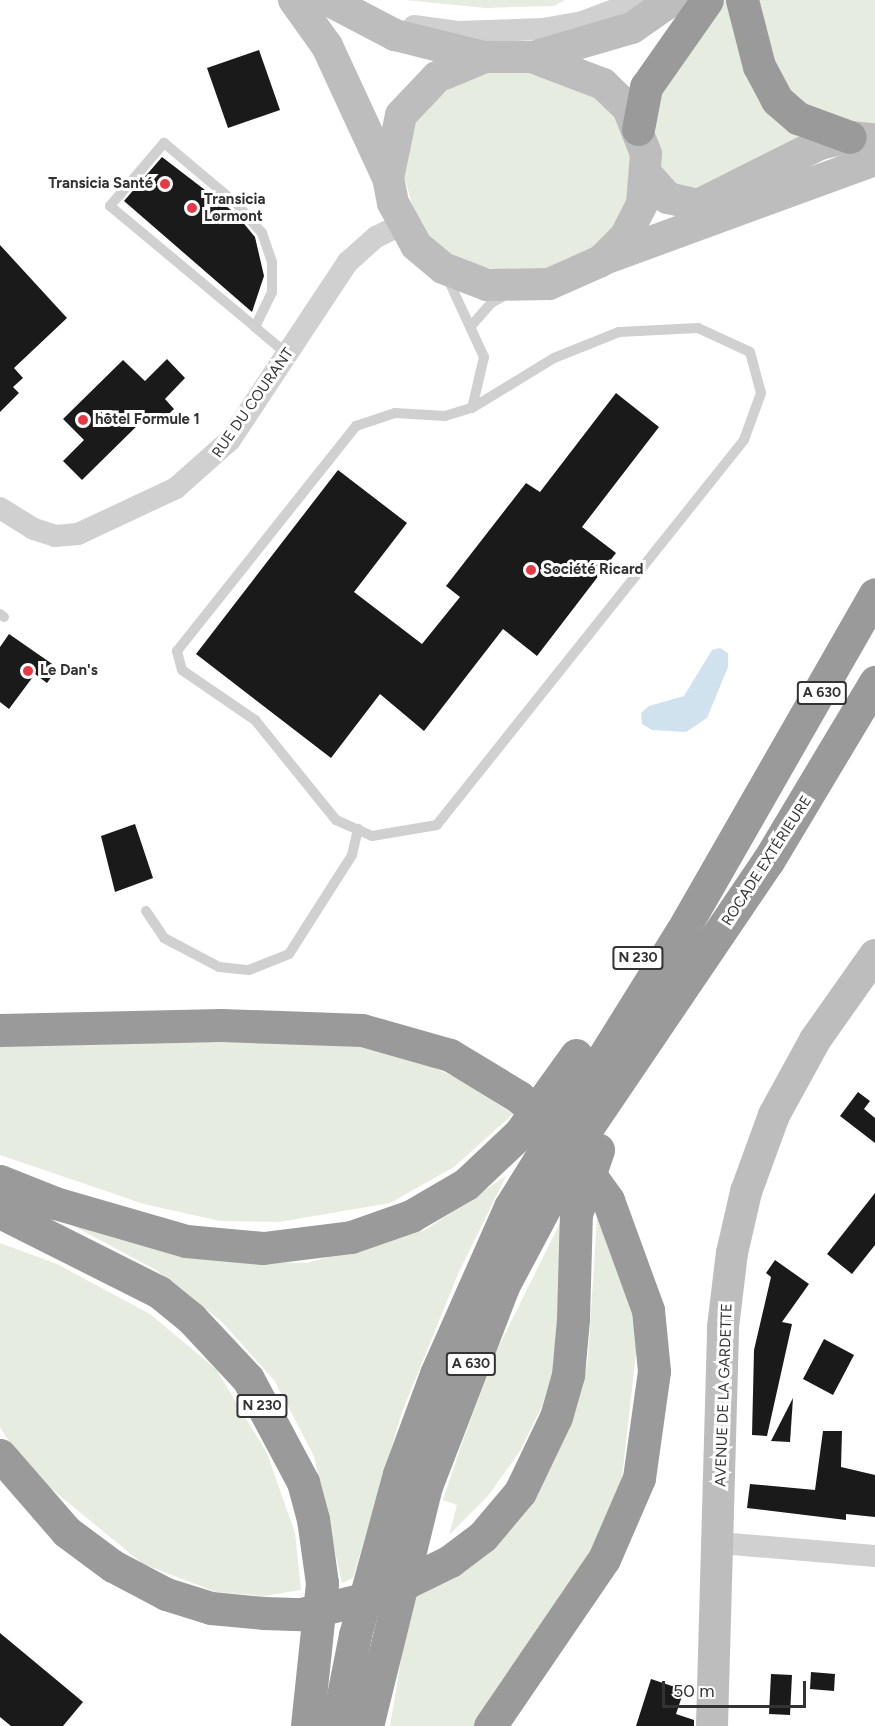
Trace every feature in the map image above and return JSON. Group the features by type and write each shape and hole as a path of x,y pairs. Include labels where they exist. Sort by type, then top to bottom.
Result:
{"highway":[{"path":"638,129 646,87 707,0"},
{"path":"742,0 759,66 777,100 798,118 862,138"},
{"name":"A 630","path":"338,1726 355,1635 399,1473 477,1277 542,1148 682,931 875,594"},
{"name":"ROCADE EXTÉRIEURE","path":"652,1034 799,813 875,682"},
{"name":"N 230","path":"0,1181 138,1228 230,1248 312,1244 411,1216 466,1184 520,1133 666,916 763,789"},
{"path":"0,1030 220,1025 362,1030 450,1055 519,1097 564,1139 608,1200 648,1310 654,1371 639,1478 599,1568 490,1726"},
{"path":"0,1455 67,1532 113,1566 166,1594 211,1608 301,1614 381,1595 450,1561 483,1536 520,1492 556,1417 568,1375 581,1193 652,1034"},
{"name":"A 630","path":"367,1726 404,1559 461,1387 561,1171 652,1034"},
{"name":"N 230","path":"0,1212 159,1292 248,1379 303,1482 313,1519 322,1594 307,1726"}],"main road":[{"path":"294,0 327,46 388,178 403,224 443,268 487,285 517,289 549,284 601,261 875,160"},
{"path":"328,0 395,35 484,57 532,57 632,28 672,0"},
{"path":"388,178 395,133 418,93 437,77 484,57"},
{"path":"532,57 603,84 628,108 638,129 648,176 635,222 601,261"},
{"path":"648,176 668,198 698,205 791,157 862,138"},
{"name":"AVENUE DE LA GARDETTE","path":"712,1726 720,1543 723,1326 746,1192 774,1115 815,1040 875,955"}],"street":[{"path":"352,0 427,29 492,33 582,22 641,0"},
{"name":"RUE DU COURANT","path":"0,508 34,529 78,534 176,488 230,440 348,262 376,237 403,224"},
{"path":"720,1543 875,1556"}],"lane":[{"path":"255,327 272,292 272,262 262,233 238,205 164,143 110,206 287,354"},
{"path":"443,268 472,325 484,357 472,408"},
{"path":"472,325 491,303 517,289"},
{"path":"698,328 750,352 761,393 744,440 437,825 372,836 336,820 255,720 182,670 177,651 356,426 395,413 445,416 472,408 554,358 620,332 698,328"},
{"path":"146,911 164,938 219,967 249,970 289,954 352,855 358,829"}],"shaded area":[{"path":"405,0 565,0 554,6 486,8"},
{"path":"716,0 735,0 746,58 818,135 693,198 660,174 651,101"},
{"path":"751,0 875,0 875,132 824,122 784,89"},
{"path":"513,66 601,96 628,139 633,167 623,219 593,249 563,265 522,274 456,262 417,223 401,164 410,128 431,102 466,78"},
{"path":"336,1041 406,1055 463,1081 513,1114 454,1167 390,1203 279,1222 220,1221 144,1204 0,1155 0,1044"},
{"path":"506,1176 458,1274 402,1412 353,1578 342,1583 314,1456 274,1380 221,1321 156,1270 70,1224 220,1261 307,1263 425,1230"},
{"path":"565,1213 553,1370 542,1406 520,1451 488,1496 449,1535 457,1505 443,1500 463,1440 497,1350"},
{"path":"597,1217 627,1284 637,1344 620,1496 593,1553 475,1726 390,1726 411,1600 517,1515 548,1473 574,1414 588,1360"},
{"path":"0,1243 57,1264 150,1314 216,1369 267,1453 295,1533 301,1590 264,1596 216,1592 143,1564 25,1467 0,1427"}],"water":[{"path":"720,648 728,653 728,667 707,718 686,732 652,730 642,724 641,713 649,706 684,696 712,650"}],"building":[{"path":"259,50 280,110 228,128 207,68"},
{"path":"162,157 235,213 255,237 264,276 252,312 124,201"},
{"path":"0,245 67,318 14,368 23,378 13,387 19,393 0,412"},
{"name":"hôtel Formule 1","path":"167,359 185,378 165,399 174,409 156,426 147,416 82,480 63,461 84,440 63,419 123,360 145,381"},
{"name":"Société Ricard","path":"616,393 659,427 582,527 616,553 537,656 503,629 424,731 380,694 331,758 196,654 338,470 407,523 354,592 422,644 460,597 446,586 526,483 540,492"},
{"name":"Le Dan's","path":"9,634 58,668 47,683 35,674 9,709 0,702 0,647"},
{"path":"135,824 153,878 115,892 101,836"},
{"path":"858,1092 870,1101 864,1109 875,1118 875,1143 840,1116"},
{"path":"875,1193 875,1245 852,1274 827,1254"},
{"path":"775,1260 809,1284 782,1322 792,1324 767,1436 752,1435 754,1350 771,1277 766,1273"},
{"path":"824,1339 854,1355 833,1395 803,1379"},
{"path":"793,1398 790,1442 771,1441"},
{"path":"823,1431 842,1431 841,1467 875,1475 875,1517 846,1514 846,1520 747,1508 750,1484 815,1490"},
{"path":"0,1633 83,1702 63,1726 11,1726 0,1717"},
{"path":"811,1672 835,1674 834,1691 810,1689"},
{"path":"771,1674 792,1675 790,1715 769,1714"},
{"path":"651,1679 684,1690 676,1714 694,1720 694,1726 636,1726"}],"place":[{"name":"Transicia Santé","path":"165,184"},
{"name":"Transicia Lormont","path":"192,208"},
{"name":"hôtel Formule 1","path":"83,420"},
{"name":"Société Ricard","path":"531,570"},
{"name":"Le Dan's","path":"28,671"}]}
